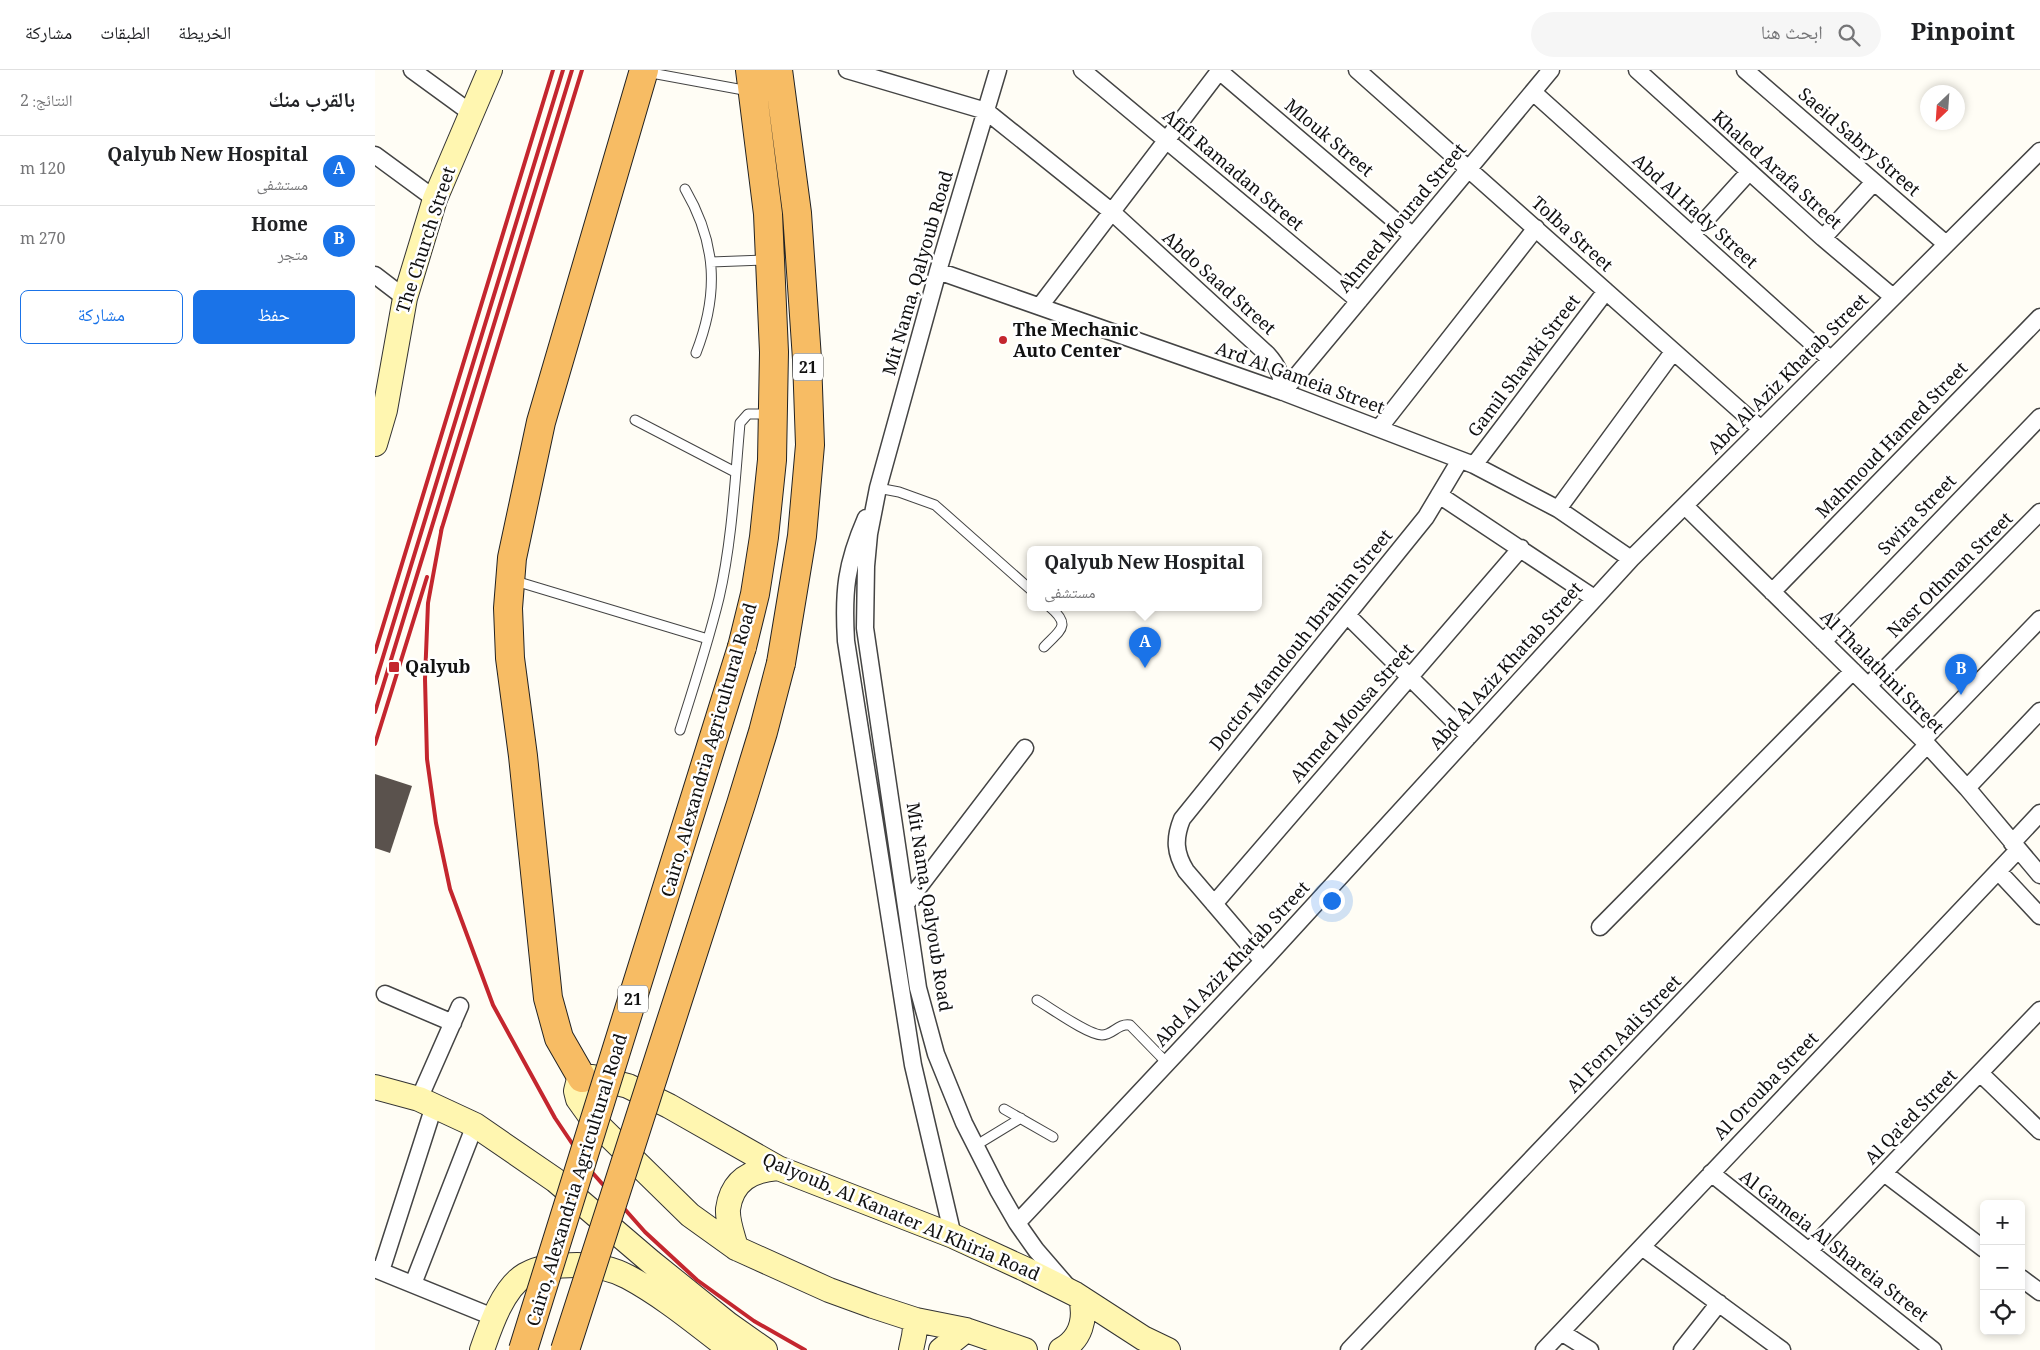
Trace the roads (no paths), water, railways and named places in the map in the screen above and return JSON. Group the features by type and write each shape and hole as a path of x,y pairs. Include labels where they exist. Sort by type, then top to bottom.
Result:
{"highway":[{"name":"21","path":"565,1350 741,804 763,732 781,663 802,536 810,445 807,359 797,213 778,70"},
{"path":"582,1078 559,1038 548,998 511,658 508,608 512,558 541,422 644,71"},
{"name":"Cairo, Alexandria Agricultural Road","path":"523,1350 742,647 755,594 764,537 772,460 774,352 768,214 748,76"}],"main road":[{"name":"The Church Street","path":"375,444 385,410 381,390 405,298 435,199 490,70"},
{"name":"Qalyoub, Al Kanater Al Khiria Road","path":"582,1078 603,1078 628,1086 669,1106 777,1168 953,1236 1078,1296 1134,1344 1168,1350"},
{"path":"582,1078 578,1083 576,1091 578,1099 593,1120 691,1215 735,1248 829,1290 915,1320 966,1330 1025,1350"},
{"path":"375,1087 426,1103 475,1125 555,1180 651,1262 728,1324 765,1350"},
{"path":"735,1248 728,1210 733,1193 743,1178 759,1169 777,1168"},
{"path":"482,1350 493,1317 509,1292 525,1275 555,1265 585,1265 606,1268 627,1276 667,1302 731,1350"},
{"path":"1061,1350 1073,1341 1083,1321 1084,1309 1078,1296"},
{"path":"911,1350 915,1320"},
{"path":"941,1350 966,1330"}],"street":[{"path":"412,70 471,113"},
{"path":"847,70 885,75 986,111"},
{"name":"Mit Nama, Qalyoub Road","path":"998,70 938,271 878,488 869,534 866,566 865,628 919,988 937,1054 975,1146 1017,1223 1036,1250 1078,1296"},
{"name":"Afifi Ramadan Street","path":"1082,70 1359,301"},
{"path":"1040,306 1219,70"},
{"name":"Mlouk Street","path":"1219,70 1413,236"},
{"name":"Tolba Street","path":"1357,70 1761,429"},
{"name":"Ahmed Mourad Street","path":"1283,392 1551,70"},
{"name":"Khaled Arafa Street","path":"1637,70 1823,238 1893,297"},
{"name":"Saeid Sabry Street","path":"1745,70 1946,244"},
{"name":"Abd Al Hady Street","path":"1533,92 1831,359"},
{"name":"Abdo Saad Street","path":"986,111 1112,212 1267,354 1276,364 1282,378 1283,392"},
{"name":"Abd Al Aziz Khatab Street","path":"1017,1223 1263,961 1631,558 2040,151"},
{"path":"375,155 435,199"},
{"path":"1691,235 1749,172"},
{"path":"1823,238 1874,182"},
{"path":"1379,428 1536,228"},
{"name":"Ard Al Gameia Street","path":"938,271 1283,392 1467,462 1558,508 1631,558"},
{"path":"375,275 405,298"},
{"name":"Gamil Shawki Street","path":"1467,462 1606,291"},
{"name":"Mahmoud Hamed Street","path":"1772,592 2040,317"},
{"path":"1558,508 1673,352"},
{"name":"Swira Street","path":"1823,642 2040,417"},
{"name":"Doctor Mamdouh Ibrahim Street","path":"1214,904 1186,871 1179,859 1176,845 1177,832 1182,819 1426,517 1439,494 1467,462"},
{"name":"Mit Nama, Qalyoub Road","path":"878,488 858,536 847,570 844,605 847,641 913,1065 953,1236"},
{"path":"1439,494 1594,598"},
{"name":"Al Thalathini Street","path":"1685,506 1925,742 1967,788 2040,875"},
{"name":"Nasr Othman Street","path":"1868,686 2040,512"},
{"name":"Ahmed Mousa Street","path":"1214,904 1521,548"},
{"path":"1347,615 1469,736"},
{"name":"Al Forn Aali Street","path":"1349,1350 2040,619"},
{"path":"1600,927 1853,671"},
{"path":"1967,788 2040,711"},
{"path":"906,904 1025,748"},
{"name":"Al Orouba Street","path":"1544,1350 1998,871 2040,813"},
{"path":"1998,871 2040,916"},
{"path":"1214,904 1263,961"},
{"path":"385,994 453,1023"},
{"path":"460,1006 426,1103 378,1270 493,1317"},
{"name":"Al Qa'ed Street","path":"1809,1251 1981,1074 2040,1010"},
{"path":"1981,1074 2040,1131"},
{"path":"413,1284 475,1125"},
{"name":"Al Gameia Al Shareia Street","path":"1711,1173 1933,1350"},
{"path":"1884,1173 1980,1246"},
{"path":"1643,1247 1782,1350"},
{"path":"2025,1281 2040,1292"},
{"path":"1682,1350 1719,1303"},
{"path":"1561,1332 1590,1350"}],"lane":[{"path":"644,71 748,76"},
{"path":"685,189 703,224 711,262 712,286 710,308 696,353"},
{"path":"711,262 769,260"},
{"path":"679,730 708,639 719,596 732,514 740,423 742,418 748,414 773,415"},
{"path":"635,420 735,472"},
{"path":"878,488 899,492 935,505 1027,586"},
{"path":"510,580 708,639"},
{"path":"1044,647 1063,624 1061,616 1055,611"},
{"path":"1037,1000 1096,1034 1109,1034 1120,1025 1129,1025 1167,1063"},
{"path":"1004,1109 1053,1137"},
{"path":"975,1146 1021,1118"}],"railway":[{"path":"375,652 553,70"},
{"path":"375,683 563,70"},
{"path":"375,712 572,70"},
{"path":"441,531 582,70"},
{"path":"442,527 428,603 425,679 427,759 436,823 450,889 493,1005 555,1118 590,1170 645,1232 697,1280 754,1321 805,1350"},
{"path":"375,744 427,577"}],"place":[{"name":"The Mechanic Auto Center","path":"1003,340"},
{"name":"Qalyub","path":"394,667"},
{"name":"Qalyub New Hospital","path":"1145,668"},
{"name":"Home","path":"1961,695"}]}
